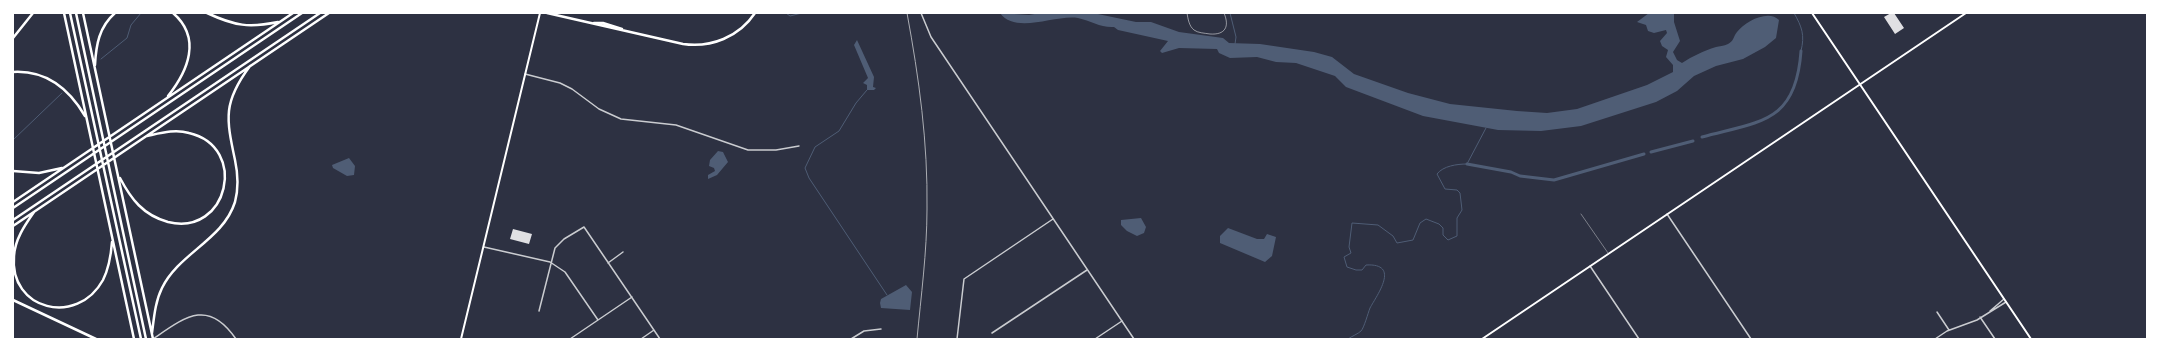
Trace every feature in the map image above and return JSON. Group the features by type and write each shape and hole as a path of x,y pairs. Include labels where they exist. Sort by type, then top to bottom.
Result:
{"highway":[{"path":"13,38 33,13"},
{"path":"64,13 134,339"},
{"path":"70,13 141,339"},
{"path":"76,13 146,339"},
{"path":"83,13 153,339"},
{"path":"94,68 100,36 106,24 115,13"},
{"path":"166,98 183,76 190,54 187,32 173,13"},
{"path":"207,13 242,26 281,22"},
{"path":"13,202 294,13"},
{"path":"13,208 302,13"},
{"path":"13,220 320,13"},
{"path":"13,226 329,13"},
{"path":"547,13 683,44 702,45 717,42 733,34 755,13"},
{"path":"152,335 156,302 168,278 176,268 220,228 233,207 237,192 238,175 228,127 228,113 236,86 252,64"},
{"path":"13,72 35,74 56,83 73,98 86,118"},
{"path":"118,175 129,196 139,206 151,215 166,221 181,224 193,221 206,216 217,204 224,188 225,173 221,158 210,144 197,135 180,132 144,137"},
{"path":"13,171 39,173 64,167"},
{"path":"35,211 19,238 14,255 14,265 18,281 26,293 44,305 58,308 69,307 90,297 102,281 107,271 112,239"},
{"path":"13,300 96,339"}],"main road":[{"path":"461,339 540,13"},
{"path":"1812,13 2031,339"},
{"path":"1482,339 1966,13"}],"street":[{"path":"921,13 931,38 1134,339"},
{"path":"525,74 572,89 599,109 621,119 676,125 748,150 776,150 799,146"},
{"path":"1667,214 1751,339"},
{"path":"957,339 964,279 1053,219"},
{"path":"539,311 550,262 558,244 584,227 660,339"},
{"path":"484,246 550,262 565,272 598,320"},
{"path":"608,263 623,252"},
{"path":"1590,266 1639,339"},
{"path":"992,333 1087,270"},
{"path":"570,339 632,298"},
{"path":"1990,311 2004,299"},
{"path":"1935,339 1949,330 1980,317 2006,302"},
{"path":"1937,312 1949,330"},
{"path":"153,339 187,317 201,314 219,320 236,339"},
{"path":"1980,317 1995,339"},
{"path":"1095,339 1122,321"},
{"path":"851,339 864,331 881,329"},
{"path":"641,339 654,330"},
{"path":"1941,335 1944,339"}],"lane":[{"path":"1581,214 1609,254"}],"path":[{"path":"1187,13 1190,26 1195,31 1221,34 1225,31 1227,23 1224,13"}],"water":[{"path":"1000,13 1029,15 1040,13 1093,13 1136,22 1151,22 1179,32 1223,38 1229,43 1260,44 1314,52 1332,57 1354,74 1408,93 1450,104 1547,113 1577,109 1647,85 1673,72 1673,65 1666,57 1668,50 1662,46 1660,41 1667,33 1666,30 1654,33 1648,31 1646,25 1637,22 1649,13 1674,13 1674,22 1680,41 1673,52 1677,60 1682,63 1702,52 1728,44 1741,28 1751,20 1763,16 1769,16 1775,17 1779,20 1776,38 1765,47 1743,59 1716,66 1694,76 1677,91 1656,102 1581,126 1541,131 1498,130 1423,116 1346,87 1335,76 1296,63 1276,62 1257,57 1230,58 1219,53 1217,49 1179,48 1162,53 1160,51 1168,41 1118,30 1114,27 1100,25 1078,18 1026,23 1007,19"},
{"path":"857,40 874,77 873,87 876,88 874,90 867,90 867,85 863,83 868,78 854,45"},
{"path":"718,151 723,152 728,162 717,175 708,179 708,175 715,171 714,168 709,166 710,160"},
{"path":"349,158 355,166 354,175 347,176 333,168 332,165"},
{"path":"1141,218 1146,227 1144,233 1137,236 1127,231 1121,225 1121,220"},
{"path":"1228,228 1257,239 1264,239 1267,234 1276,237 1272,256 1265,262 1220,243 1220,236"},
{"path":"906,285 912,292 910,310 881,308 881,299"}],"building":[{"path":"1894,13 1904,28 1895,34 1884,17"},
{"path":"513,229 532,234 529,244 510,239"}],"waterway":[{"path":"101,59 127,38 131,25 141,13"},
{"path":"786,13 790,16 802,13"},
{"path":"1230,13 1236,37 1235,44"},
{"path":"1794,13 1803,36 1801,51"},
{"path":"1702,137 1758,122 1772,115 1783,106 1792,93 1798,75 1801,51"},
{"path":"867,90 856,103 839,131 815,147 805,168 809,178 887,295"},
{"path":"13,140 62,93"},
{"path":"1348,339 1361,331 1370,308 1384,281 1382,269 1377,266 1366,265 1362,270 1347,267 1344,257 1351,253 1349,247 1352,223 1378,225 1393,236 1397,243 1413,240 1420,223 1426,219 1439,224 1443,228 1443,235 1448,240 1457,236 1457,218 1462,210 1460,193 1457,190 1445,189 1437,174 1446,167 1467,164 1486,128"},
{"path":"1651,152 1693,141"},
{"path":"1467,164 1511,172 1520,176 1554,180 1644,154"}],"railway":[{"path":"907,13 922,111 927,184 924,274 917,339"}]}
